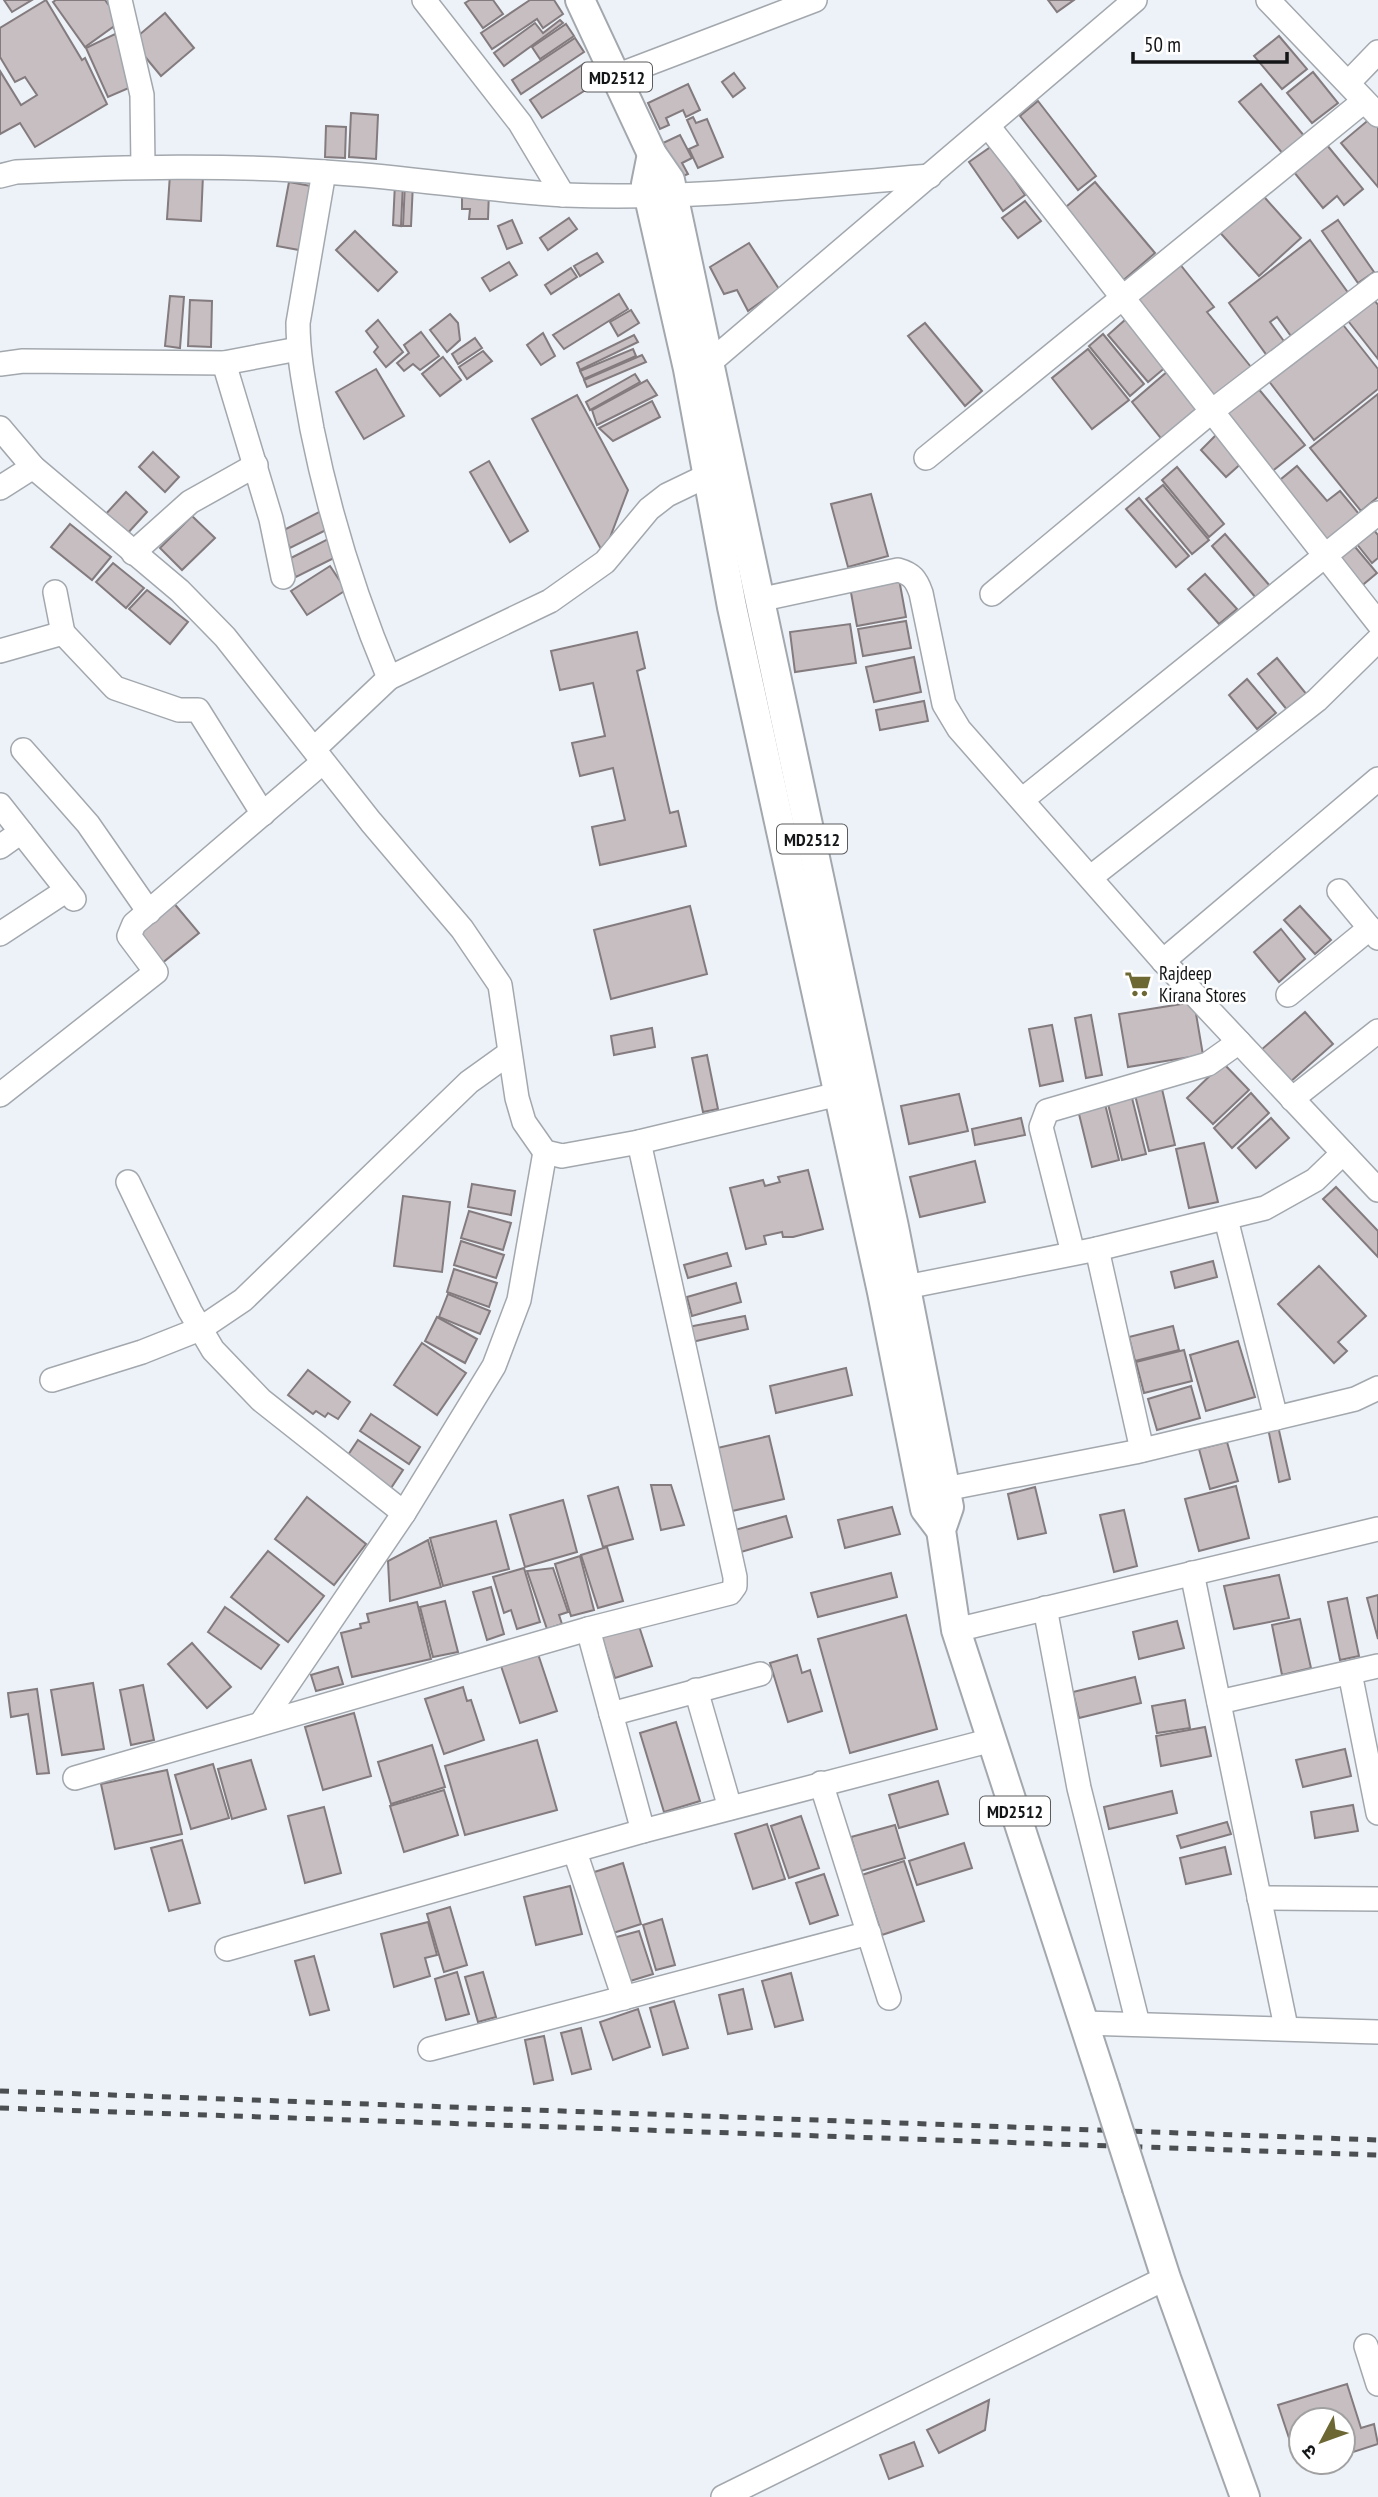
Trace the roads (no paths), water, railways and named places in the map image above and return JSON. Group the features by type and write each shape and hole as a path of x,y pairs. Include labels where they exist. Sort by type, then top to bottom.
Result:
{"main road":[{"name":"MD2512","path":"580,0 652,155 646,184 661,196 708,364 732,607 852,1091 906,1287 948,1507 941,1530 956,1630 1166,2278 1245,2497"},
{"name":"MD2512","path":"661,196 688,369 758,600 852,1091 925,1509 941,1530"}],"street":[{"path":"120,0 142,96 143,166"},
{"path":"424,0 520,122 563,195"},
{"path":"616,76 815,0"},
{"path":"708,364 1135,0"},
{"path":"926,458 1124,295 1371,108 1268,0"},
{"path":"1349,82 1378,52"},
{"path":"988,126 1124,295 1378,623"},
{"path":"0,176 16,172 143,166 324,172 563,195 661,196 930,176"},
{"path":"324,172 298,323 298,349 322,480 342,558 389,678"},
{"path":"992,594 1212,411 1378,284"},
{"path":"0,364 23,360 224,363 298,349"},
{"path":"224,363 256,465 283,578"},
{"path":"0,428 33,467 180,591 225,637 492,970 503,1000 508,1054 524,1122 545,1152 562,1156 639,1142 852,1091"},
{"path":"133,553 190,502 256,465"},
{"path":"0,488 33,467"},
{"path":"0,1095 156,972 130,936 142,918 263,814 389,678 561,594 605,562 649,509 667,495 718,470"},
{"path":"1022,800 1378,513"},
{"path":"758,600 898,570 910,573 917,580 921,593 944,704 959,729 1163,961 1378,1190"},
{"path":"55,592 64,633 115,688 179,710 198,710 263,814"},
{"path":"0,651 64,633"},
{"path":"1091,877 1317,700 1378,640"},
{"path":"23,750 88,824 142,918"},
{"path":"1163,961 1378,779"},
{"path":"0,805 71,894 0,934"},
{"path":"0,847 21,832"},
{"path":"1287,995 1374,933 1339,891"},
{"path":"1292,1099 1378,1031"},
{"path":"1073,1253 1041,1127 1047,1111 1208,1064 1239,1042"},
{"path":"52,1380 142,1352 200,1329 243,1300 468,1082 508,1054"},
{"path":"75,1779 588,1629 723,1597 735,1586 639,1142"},
{"path":"262,1723 453,1438 494,1366 519,1300 545,1152"},
{"path":"906,1287 1097,1249 1265,1208 1315,1180 1343,1153"},
{"path":"128,1182 200,1329 213,1350 261,1400 404,1513"},
{"path":"1226,1219 1276,1418"},
{"path":"1097,1249 1142,1450"},
{"path":"945,1489 1142,1450 1375,1395"},
{"path":"956,1630 1378,1529"},
{"path":"1192,1573 1286,2027"},
{"path":"1045,1608 1079,1788 1138,2024"},
{"path":"588,1629 643,1831"},
{"path":"1219,1702 1378,1667"},
{"path":"1350,1673 1374,1772 1378,1814"},
{"path":"611,1714 760,1674"},
{"path":"696,1690 730,1808"},
{"path":"228,1949 643,1831 992,1740"},
{"path":"821,1783 889,1998"},
{"path":"575,1852 624,1998"},
{"path":"1259,1898 1378,1899"},
{"path":"430,2049 869,1933"},
{"path":"1084,2023 1286,2027 1378,2032"},
{"path":"723,2497 1166,2278"},
{"path":"1366,2346 1378,2384"}],"railway":[{"path":"0,2091 1378,2140"},
{"path":"0,2108 1378,2155"}],"place":[{"name":"Rajdeep Kirana Stores","path":"1138,984"}]}
